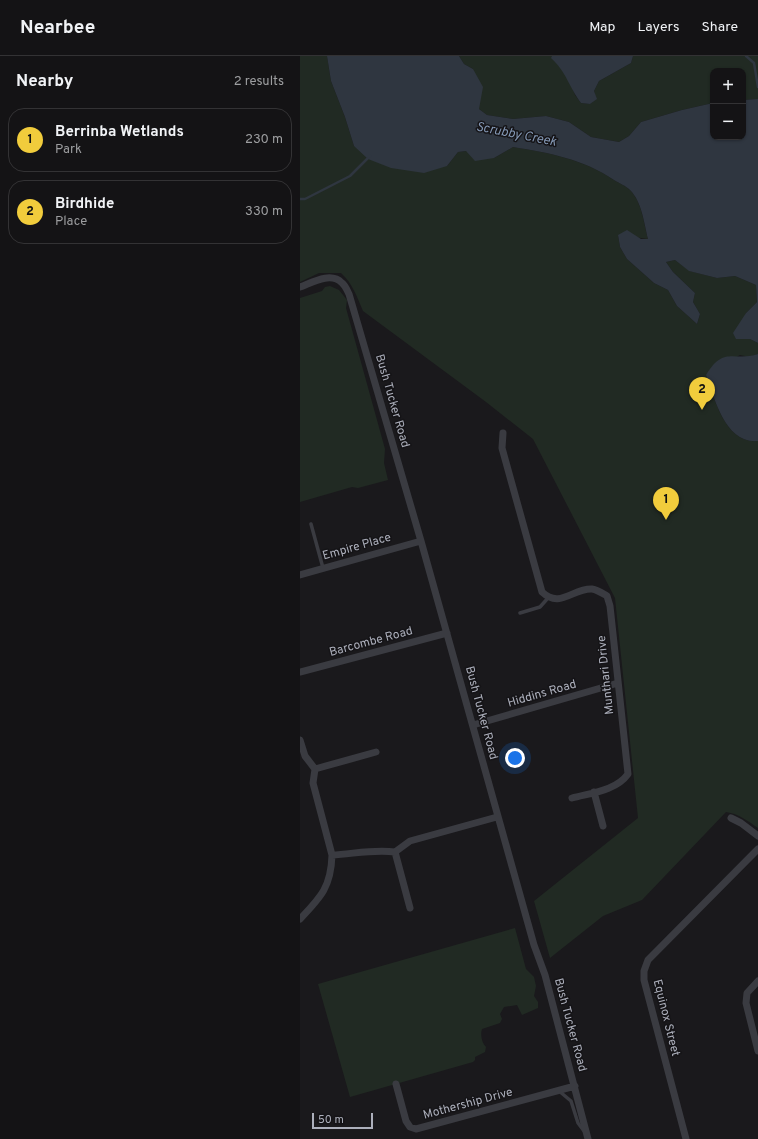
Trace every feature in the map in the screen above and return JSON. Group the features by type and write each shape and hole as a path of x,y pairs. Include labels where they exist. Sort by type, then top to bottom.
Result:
{"street":[{"name":"Bush Tucker Road","path":"300,287 321,279 336,279 342,282 349,294 421,540 497,817 534,945 545,975 588,1136"},
{"path":"503,433 502,448 542,592 548,598"},
{"name":"Empire Place","path":"300,575 421,540"},
{"name":"Munthari Drive","path":"548,598 554,600 591,589 607,596 618,683 628,774 623,782 614,786 572,798"},
{"name":"Barcombe Road","path":"300,672 447,633"},
{"name":"Hiddins Road","path":"473,725 618,683"},
{"path":"300,740 305,756 315,769 313,783 332,855 332,865 324,893 300,919"},
{"path":"315,769 376,752"},
{"path":"594,792 603,826"},
{"path":"332,855 361,854 378,850 395,852 410,840 497,817"},
{"path":"731,818 741,823 758,836"},
{"name":"Equinox Street","path":"686,1139 644,980 644,971 648,960 758,849"},
{"path":"395,852 410,908"},
{"path":"758,981 748,993 746,1003 758,1051"},
{"name":"Mothership Drive","path":"396,1084 406,1121 410,1127 416,1129 575,1086"}],"lane":[{"path":"311,524 323,568"},
{"path":"520,613 540,607 548,598"},
{"path":"559,1091 571,1101 578,1124 588,1136"}],"shaded area":[{"path":"300,56 327,56 331,81 354,146 447,166 458,152 466,151 494,158 513,147 578,162 627,187 634,195 640,207 648,239 618,235 620,247 627,259 654,283 668,290 677,306 697,324 700,314 693,302 695,293 673,272 666,262 675,260 690,271 717,278 735,276 756,285 757,302 746,313 736,339 750,339 758,343 758,354 749,357 740,355 706,375 718,407 729,428 737,435 747,440 758,441 758,828 739,816 726,812 642,900 603,916 550,958 534,901 638,818 615,598 533,439 486,402 363,311 352,286 341,273 319,273 300,282"},
{"path":"459,56 552,56 570,81 575,95 581,103 590,104 596,99 594,91 599,81 631,63 633,56 758,56 758,99 746,100 746,68 710,68 710,104 641,122 629,136 619,142 591,137 569,122 546,116 513,119 487,115 479,109 473,69 464,64"},
{"path":"330,286 339,290 347,300 346,308 385,449 384,463 388,480 358,488 352,487 300,502 300,298 322,291 325,287"},
{"path":"515,928 526,969 534,977 536,986 534,996 538,1002 538,1008 522,1015 517,1005 504,1007 500,1014 502,1019 500,1023 482,1029 482,1039 486,1047 485,1052 475,1057 473,1062 350,1097 318,984"}],"water":[{"path":"327,56 459,56 464,64 473,69 483,87 479,109 487,115 513,119 546,116 569,122 591,137 619,142 629,136 641,122 710,104 710,140 746,140 746,100 758,99 758,343 750,339 736,339 733,333 746,313 757,302 756,285 735,276 717,278 689,271 675,260 666,262 673,272 695,293 693,302 700,314 697,324 677,306 668,290 654,283 627,259 620,247 618,235 627,230 641,239 648,239 644,220 634,195 628,189 602,173 566,158 513,147 494,158 475,161 466,151 458,152 447,166 424,173 391,168 368,159 354,146 331,81"},
{"path":"552,56 633,56 631,63 599,81 594,91 597,99 590,104 581,103 561,69 551,58"},
{"path":"758,354 758,441 747,440 737,435 729,428 718,407 706,375 718,360 724,357 750,356"}],"waterway":[{"path":"746,56 754,63 758,87"},
{"name":"Scrubby Creek","path":"300,199 305,199 350,176 370,156"}],"place":[{"name":"Birdhide","path":"702,410"},
{"name":"Berrinba Wetlands","path":"666,520"}]}
